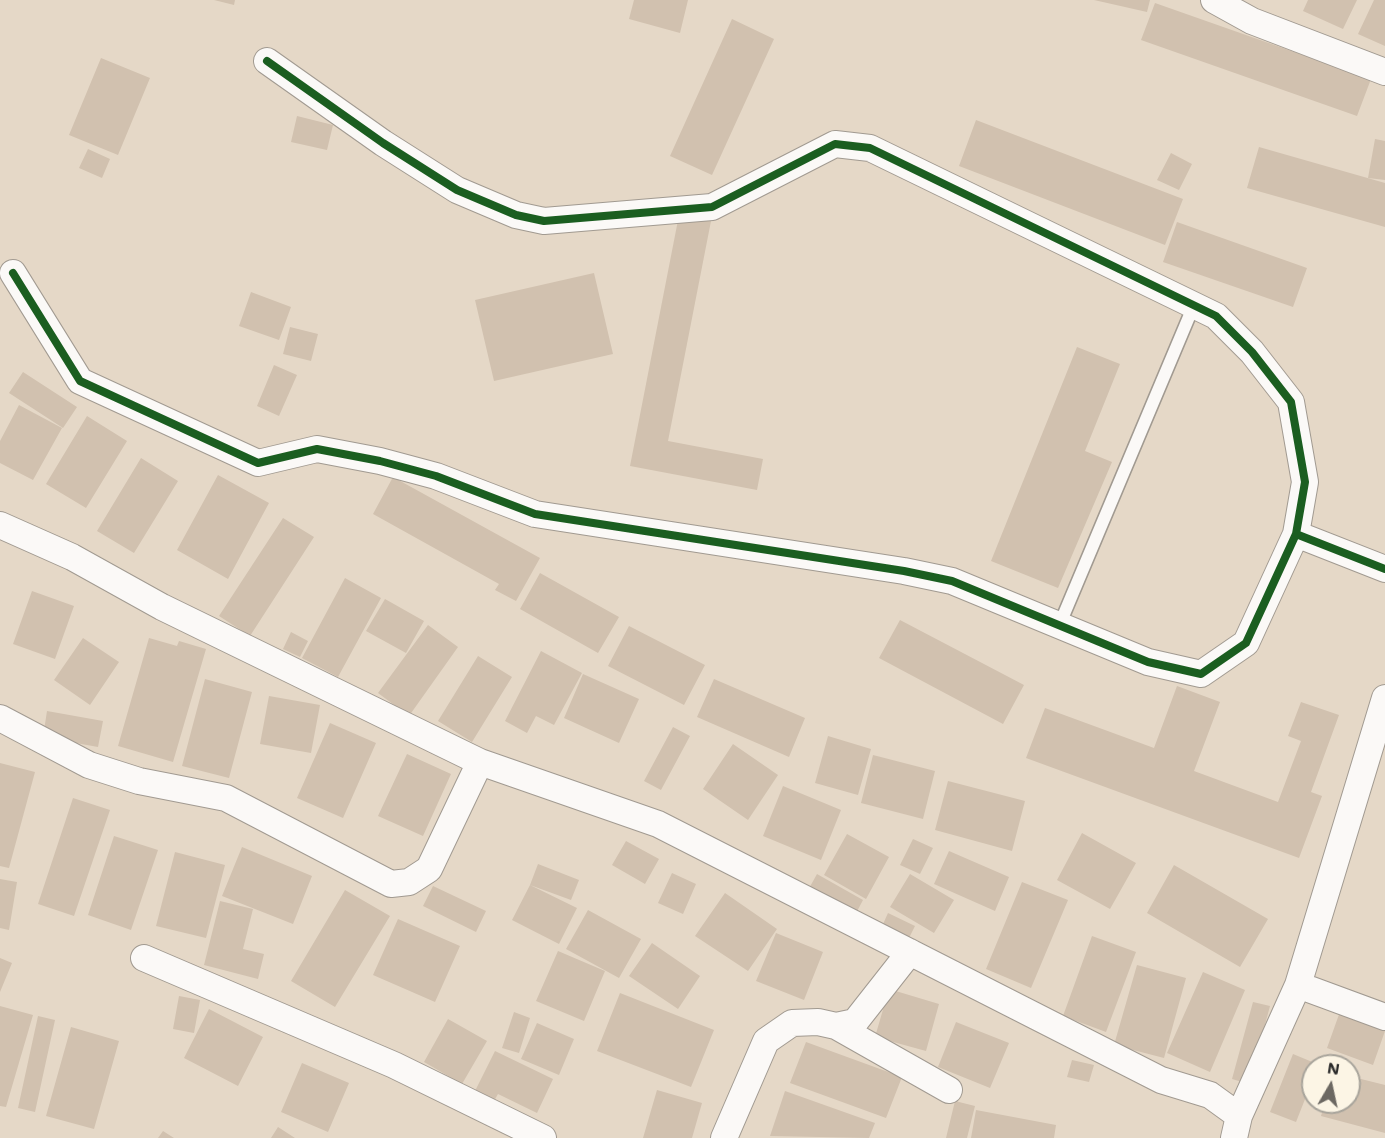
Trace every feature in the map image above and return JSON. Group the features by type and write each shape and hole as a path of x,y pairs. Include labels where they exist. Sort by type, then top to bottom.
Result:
{"street":[{"path":"1214,0 1252,21 1385,72"},
{"path":"13,273 80,381 258,463 317,449 380,461 436,476 534,514 952,581 1148,662 1201,674 1246,643 1296,534 1305,482 1291,402 1245,345 1216,316 870,148 835,144 712,207 544,221 516,215 457,190 383,143 267,61"},
{"path":"0,525 72,557 162,607 480,762 658,824 1161,1080 1210,1095 1237,1127 1298,985 1385,698"},
{"path":"1296,534 1385,569"},
{"path":"0,718 89,765 139,781 226,798 391,884 409,882 429,869 480,762"},
{"path":"836,1026 855,1022 910,952"},
{"path":"144,958 394,1065 543,1138"},
{"path":"1298,985 1385,1017"},
{"path":"724,1138 766,1041 792,1023 818,1022 836,1026 949,1090"}],"lane":[{"path":"1059,626 1194,305"}],"building":[{"path":"214,0 235,0 234,5"},
{"path":"634,0 688,0 680,33 629,19"},
{"path":"1094,0 1150,0 1147,12"},
{"path":"1308,0 1357,0 1343,29 1303,11"},
{"path":"1374,0 1385,0 1385,46 1358,34"},
{"path":"1155,3 1371,79 1357,116 1141,40"},
{"path":"732,19 774,39 712,175 670,156"},
{"path":"101,58 150,78 118,155 69,135"},
{"path":"297,116 333,125 327,150 291,142"},
{"path":"976,120 1183,199 1165,245 959,166"},
{"path":"1375,139 1385,141 1385,180 1368,178"},
{"path":"1259,147 1385,183 1385,227 1247,188"},
{"path":"88,149 110,159 102,178 79,168"},
{"path":"1171,153 1192,164 1179,190 1157,180"},
{"path":"679,215 711,221 668,441 763,459 757,490 630,466"},
{"path":"1177,222 1307,268 1293,307 1163,262"},
{"path":"594,273 613,354 494,381 475,300"},
{"path":"251,292 291,307 279,340 239,326"},
{"path":"290,327 318,334 311,361 283,354"},
{"path":"1077,347 1120,364 1085,451 1112,462 1058,588 991,561"},
{"path":"274,365 297,375 279,416 257,406"},
{"path":"23,372 77,407 63,428 9,393"},
{"path":"19,405 62,428 33,480 0,463 0,441"},
{"path":"87,416 127,441 86,508 46,484"},
{"path":"141,458 178,481 134,553 97,531"},
{"path":"218,475 269,503 228,579 177,550"},
{"path":"393,477 540,558 516,601 495,590 499,584 373,514"},
{"path":"283,518 314,537 250,636 219,616"},
{"path":"540,573 619,617 598,653 520,609"},
{"path":"345,578 381,598 338,677 302,658"},
{"path":"32,591 74,606 55,659 13,644"},
{"path":"385,599 424,621 406,653 366,631"},
{"path":"900,620 1024,685 1003,724 879,658"},
{"path":"428,625 458,647 409,716 378,693"},
{"path":"629,626 705,665 684,705 608,666"},
{"path":"291,632 308,641 300,657 283,649"},
{"path":"83,638 119,662 90,705 54,680"},
{"path":"149,638 177,646 179,641 206,649 173,762 118,746"},
{"path":"541,651 582,673 554,725 536,716 527,733 505,721"},
{"path":"478,656 512,677 472,742 438,721"},
{"path":"583,674 639,699 619,743 564,718"},
{"path":"205,679 252,692 229,778 182,766"},
{"path":"714,679 805,718 789,757 697,717"},
{"path":"1177,686 1220,702 1194,771 1278,802 1301,741 1288,736 1301,702 1339,715 1311,792 1322,796 1299,858 1026,758 1045,708 1154,748"},
{"path":"269,696 320,705 311,753 260,744"},
{"path":"47,711 103,721 98,747 43,737"},
{"path":"330,723 376,743 343,818 297,798"},
{"path":"673,727 690,736 661,790 644,781"},
{"path":"828,736 871,749 858,795 815,783"},
{"path":"733,744 778,775 748,820 703,789"},
{"path":"407,754 451,774 423,836 378,816"},
{"path":"873,755 935,771 923,819 861,803"},
{"path":"0,763 35,772 9,868 0,866"},
{"path":"948,781 1025,801 1012,851 935,830"},
{"path":"783,786 841,810 821,860 763,836"},
{"path":"73,798 110,810 74,916 38,904"},
{"path":"1082,833 1136,863 1110,909 1057,880"},
{"path":"847,834 889,857 866,899 824,875"},
{"path":"114,836 158,850 131,930 88,915"},
{"path":"913,839 933,848 920,874 900,865"},
{"path":"626,841 659,859 645,884 612,865"},
{"path":"242,847 312,876 293,924 222,896"},
{"path":"949,851 1009,877 995,911 934,884"},
{"path":"175,852 225,865 206,938 156,926"},
{"path":"538,864 579,880 571,900 530,885"},
{"path":"1174,865 1268,919 1240,967 1147,913"},
{"path":"672,873 696,884 683,914 658,903"},
{"path":"817,874 863,900 853,919 807,892"},
{"path":"910,874 954,900 934,933 890,907"},
{"path":"0,879 17,882 9,930 0,928"},
{"path":"1022,882 1068,900 1031,988 986,969"},
{"path":"530,885 577,908 559,944 512,920"},
{"path":"433,886 486,911 476,932 423,906"},
{"path":"345,890 390,916 335,1007 291,981"},
{"path":"725,893 777,929 748,971 695,936"},
{"path":"220,901 253,909 243,949 264,954 258,979 204,965"},
{"path":"588,910 641,939 619,978 566,949"},
{"path":"888,913 915,926 905,946 879,933"},
{"path":"398,919 460,946 435,1002 373,975"},
{"path":"776,933 823,952 804,1000 756,981"},
{"path":"1092,936 1136,952 1106,1032 1063,1016"},
{"path":"652,943 700,976 678,1009 629,976"},
{"path":"558,951 605,971 584,1021 536,1001"},
{"path":"0,958 12,963 0,992"},
{"path":"1137,965 1186,978 1164,1058 1114,1045"},
{"path":"1203,972 1245,990 1210,1072 1167,1053"},
{"path":"889,989 939,1004 926,1051 875,1037"},
{"path":"620,993 714,1030 691,1087 597,1051"},
{"path":"179,996 200,1000 194,1033 173,1029"},
{"path":"1253,1002 1270,1006 1249,1084 1232,1079"},
{"path":"0,1006 33,1015 6,1107 0,1106"},
{"path":"1342,1006 1385,1022 1385,1031 1373,1065 1361,1061 1361,1054 1343,1054 1327,1048"},
{"path":"209,1009 263,1037 238,1086 184,1058"},
{"path":"514,1012 530,1018 519,1053 502,1048"},
{"path":"38,1016 55,1020 35,1112 18,1108"},
{"path":"448,1019 487,1041 462,1084 424,1062"},
{"path":"956,1022 1009,1043 990,1088 938,1067"},
{"path":"537,1023 574,1039 559,1075 521,1059"},
{"path":"71,1027 119,1041 94,1129 46,1116"},
{"path":"806,1042 902,1077 886,1118 790,1083"},
{"path":"495,1051 553,1079 537,1113 498,1094 490,1108 471,1099"},
{"path":"1293,1054 1301,1057 1301,1109 1296,1122 1270,1112"},
{"path":"1072,1060 1094,1065 1089,1082 1067,1077"},
{"path":"302,1063 349,1083 328,1132 281,1112"},
{"path":"1361,1079 1385,1085 1385,1133 1321,1116 1322,1114 1361,1114"},
{"path":"657,1090 702,1103 692,1138 643,1138"},
{"path":"785,1091 875,1123 869,1138 770,1136"},
{"path":"955,1101 975,1106 967,1138 946,1138"},
{"path":"976,1110 1056,1125 1054,1138 971,1138"},
{"path":"278,1127 295,1138 271,1138"},
{"path":"163,1131 174,1138 158,1138"}],"cycle path":[{"path":"267,61 383,143 457,190 516,215 544,221 712,207 835,144 870,148 1216,316 1252,352 1291,402 1305,482 1296,534 1385,569"},
{"path":"13,273 80,381 258,463 317,449 380,461 436,476 535,514 904,571 952,581 1148,662 1201,674 1246,643 1296,534"}]}
